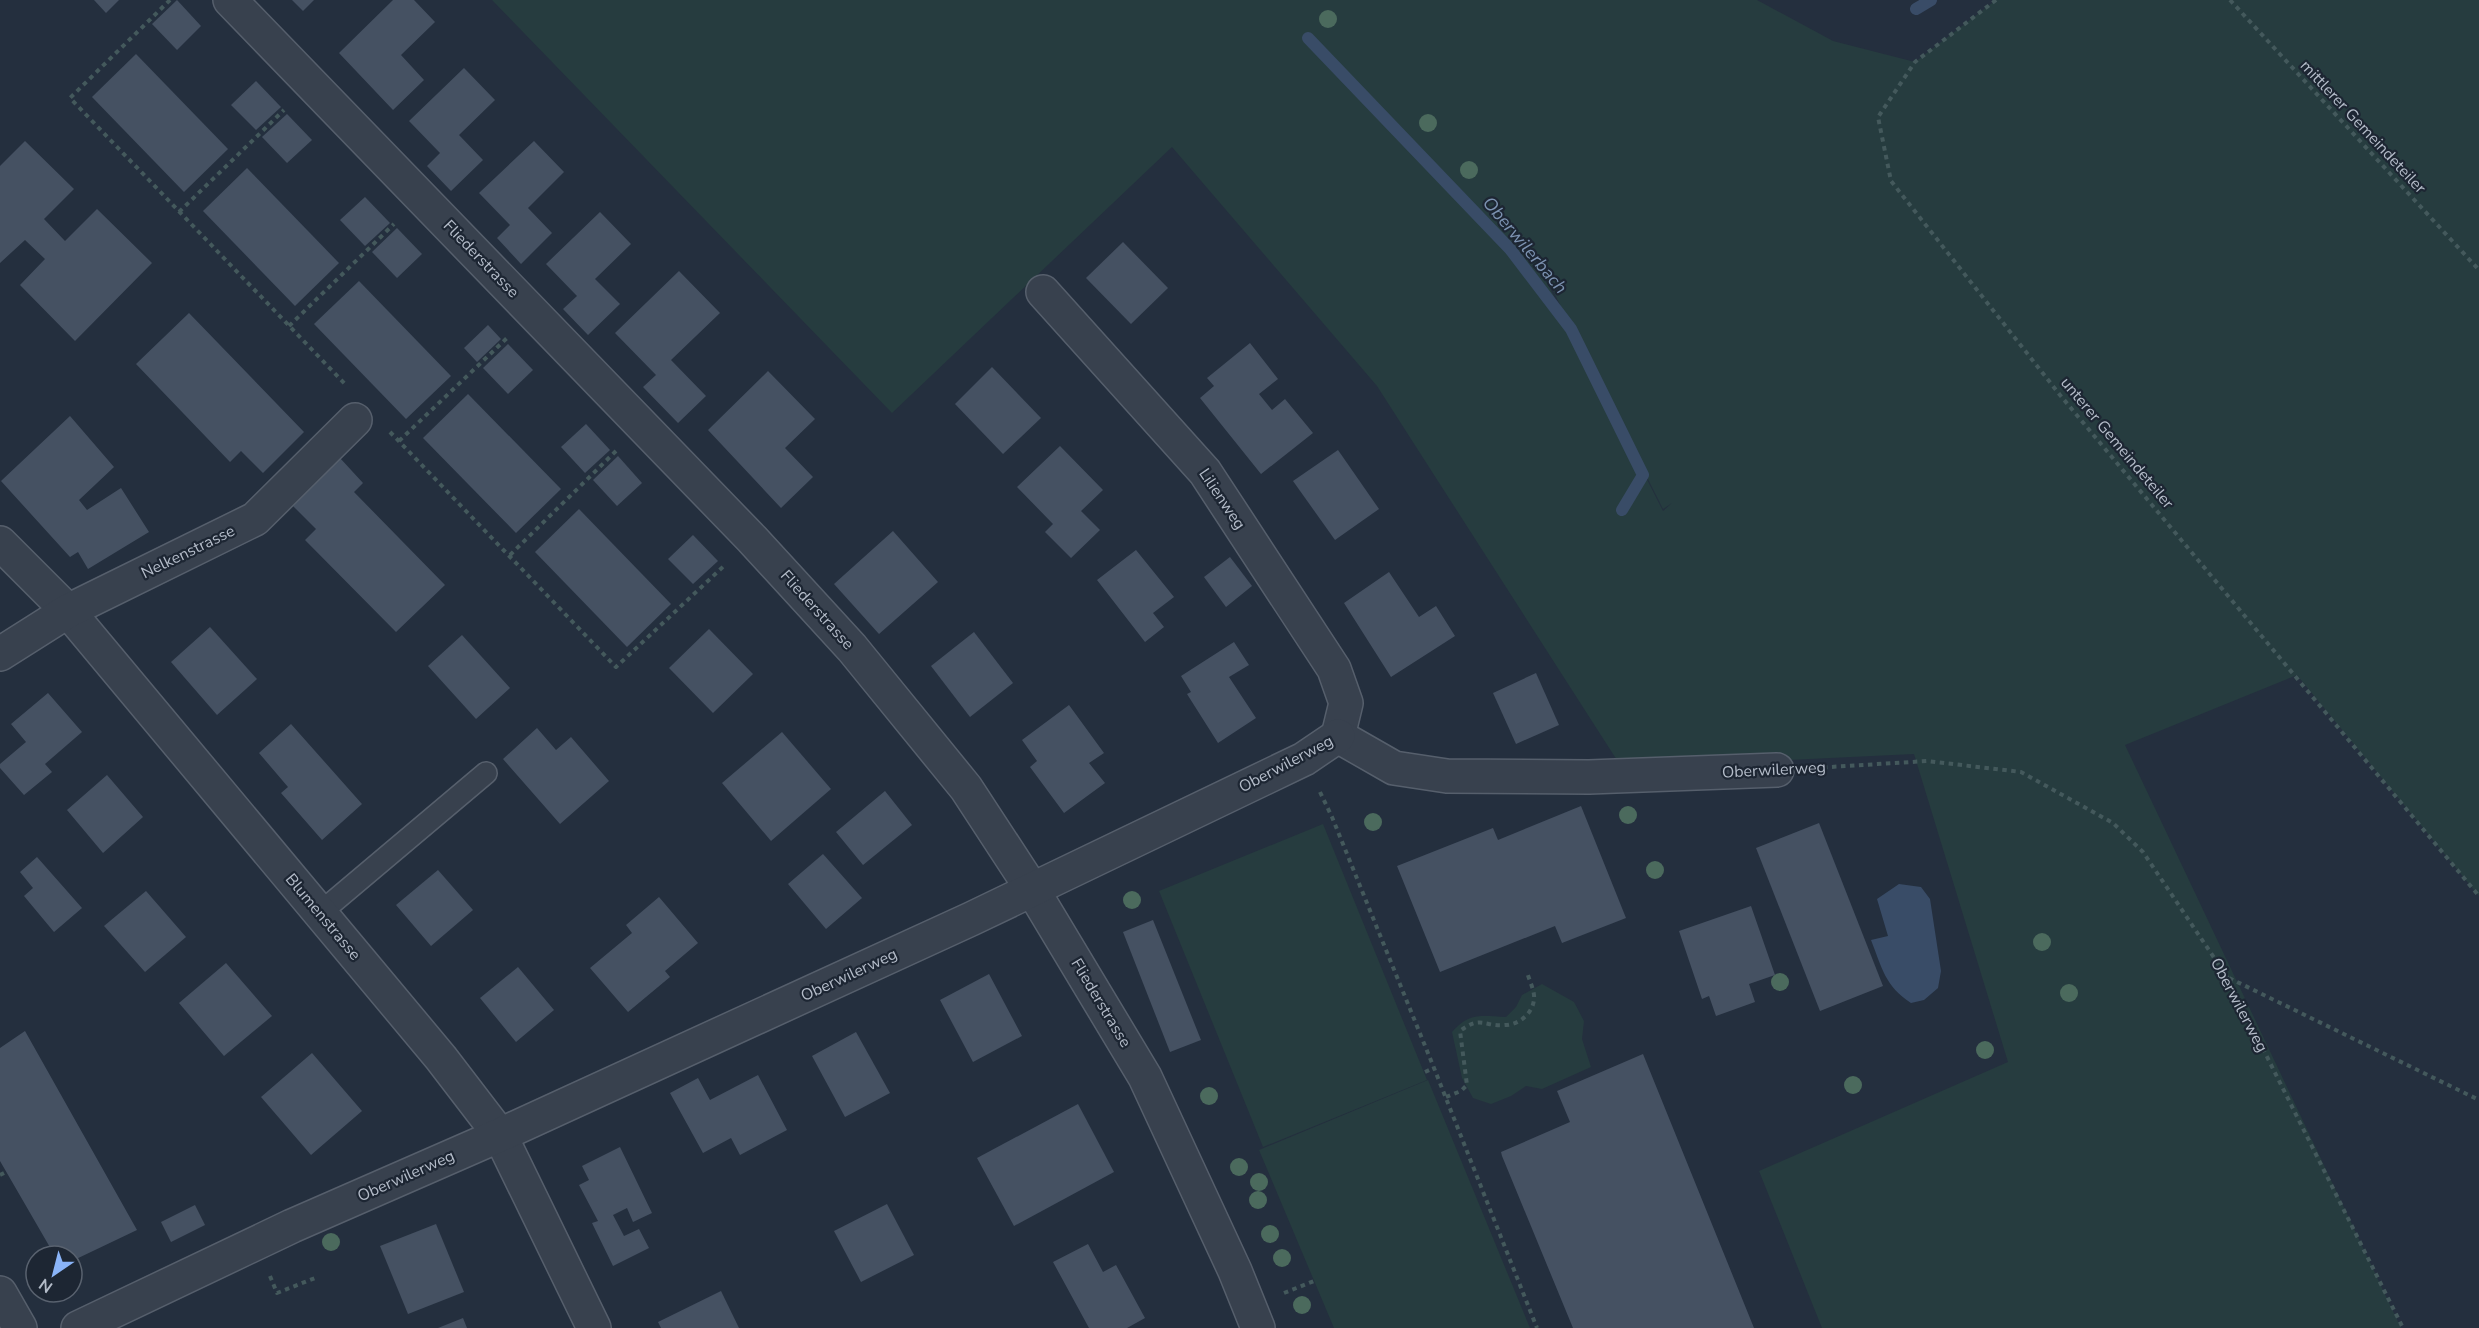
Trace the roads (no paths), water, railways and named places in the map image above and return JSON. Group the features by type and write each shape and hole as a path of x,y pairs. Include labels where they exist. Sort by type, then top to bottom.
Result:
{"street":[{"name":"Fliederstrasse","path":"230,0 752,539 852,648 966,788 1032,889 1145,1077 1235,1270 1258,1328"},
{"name":"Lilienweg","path":"1042,292 1205,472 1334,669 1346,703 1338,736"},
{"name":"Nelkenstrasse","path":"0,654 68,611 255,519 363,412"},
{"name":"Blumenstrasse","path":"0,543 68,611 441,1058 500,1135 594,1328"},
{"name":"Oberwilerweg","path":"78,1328 292,1226 500,1135 971,919 1304,759 1338,736 1394,768 1447,776 1589,777 1777,770"},
{"path":"0,1293 20,1328"}],"lane":[{"path":"320,913 486,773"}],"water":[{"path":"1899,884 1921,887 1930,899 1941,971 1938,988 1924,1000 1911,1003 1902,997 1890,983 1871,940 1888,936 1877,899"}],"waterway":[{"path":"1916,9 1931,0"},
{"name":"Oberwilerbach","path":"1308,38 1510,249 1571,329 1643,475 1622,510"}]}
